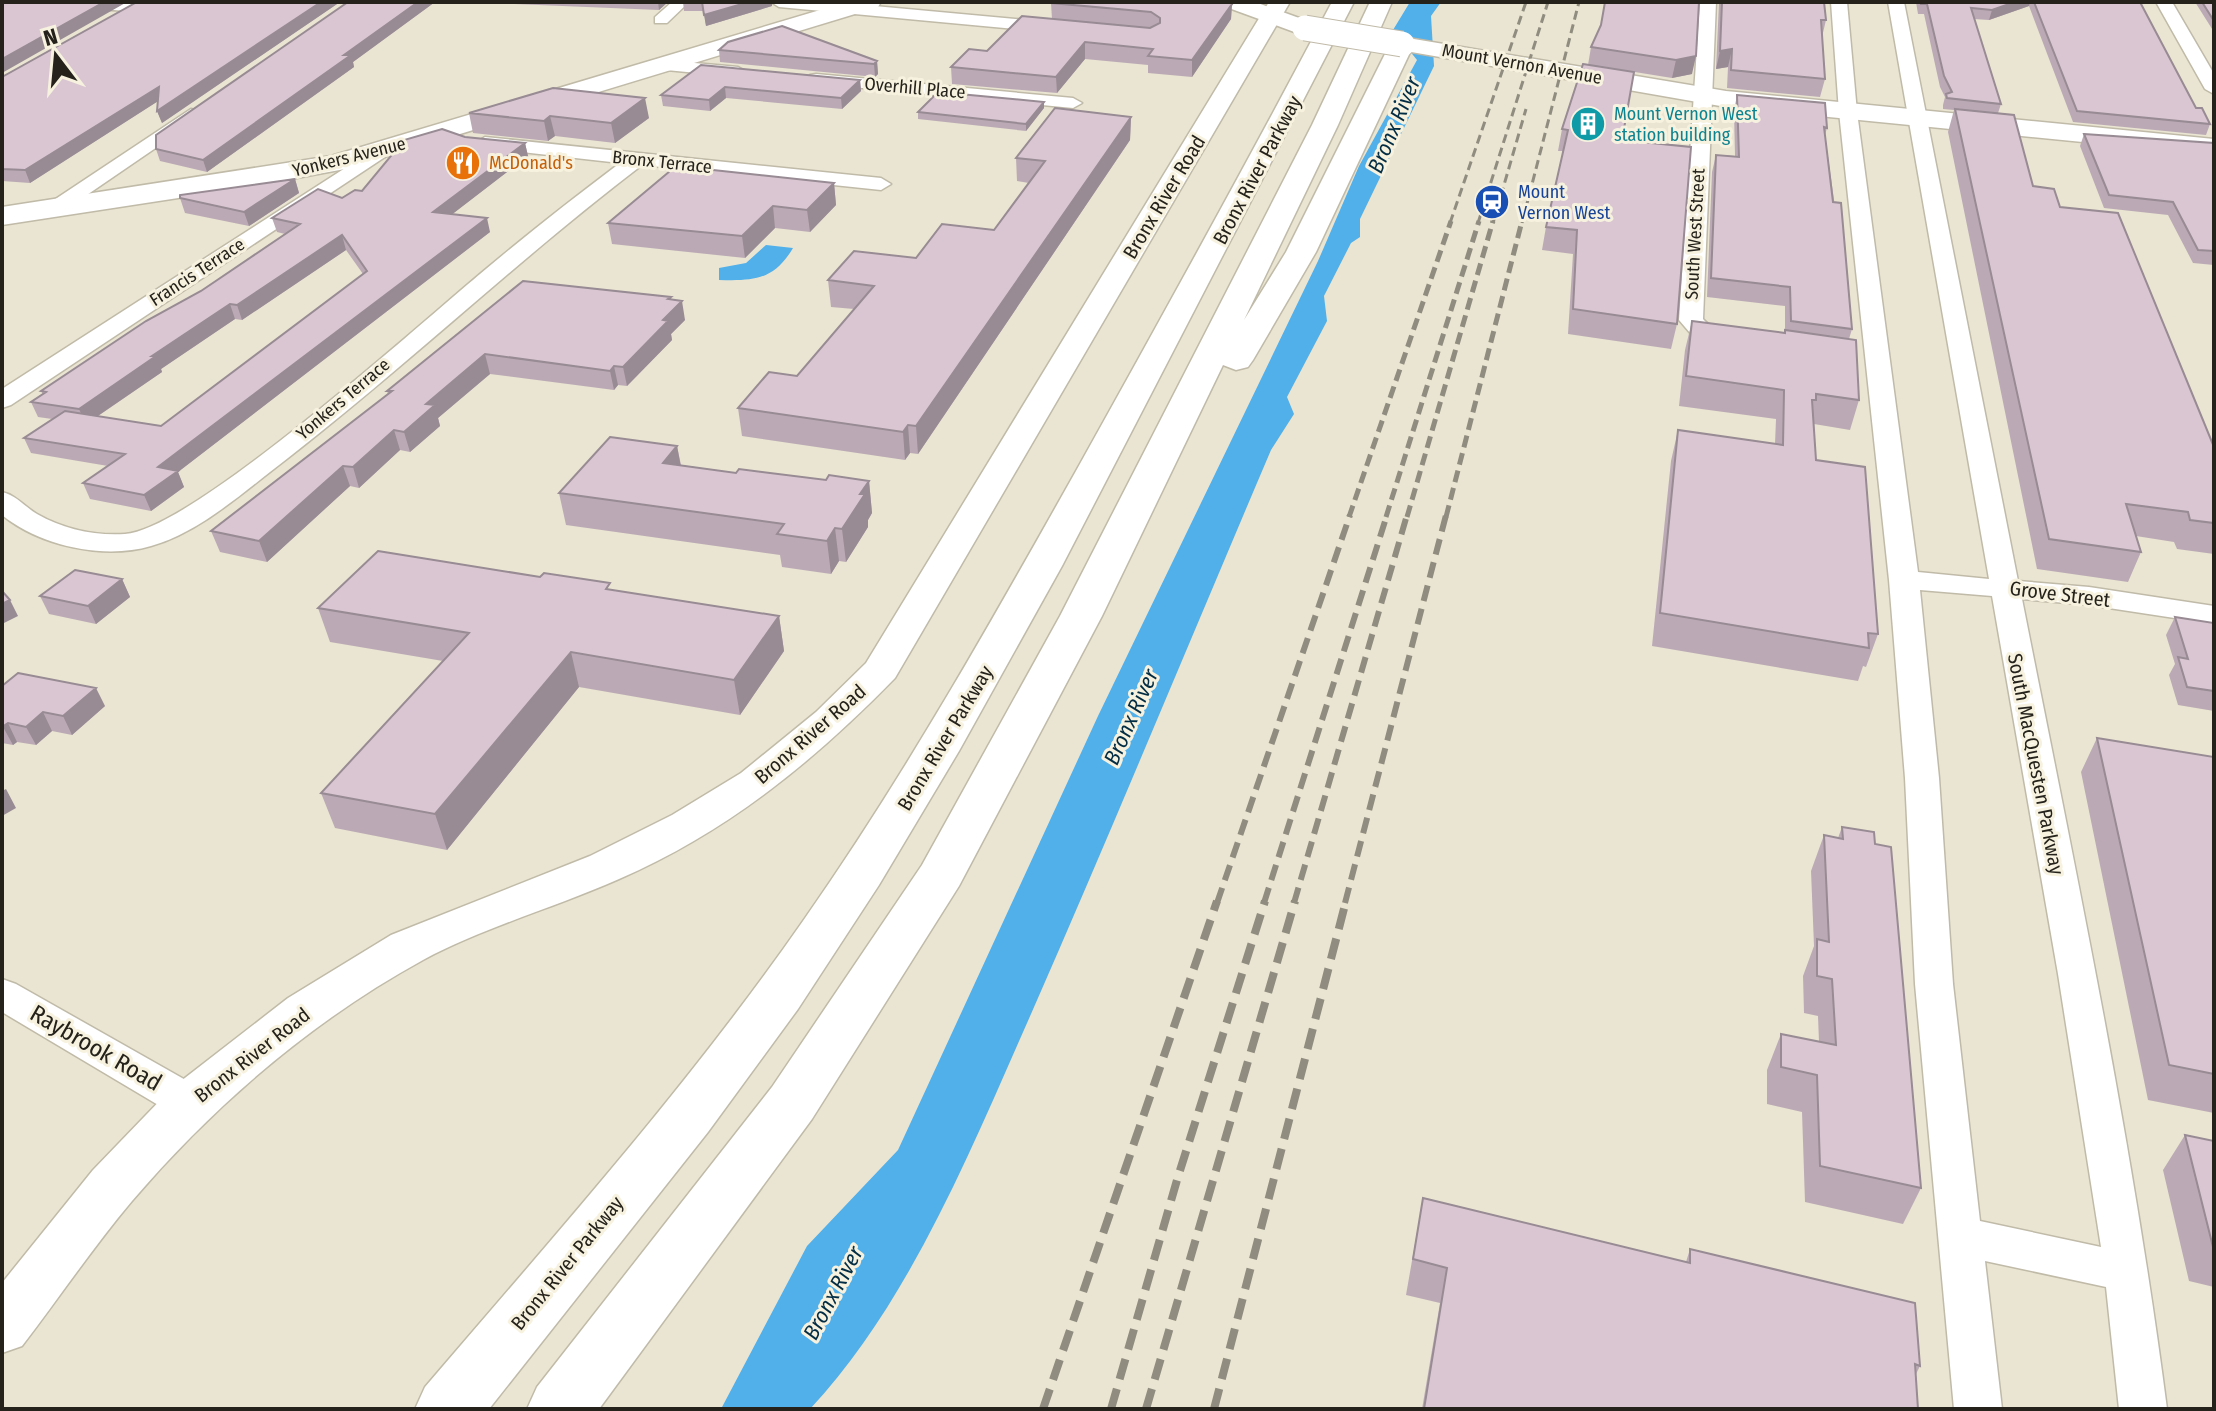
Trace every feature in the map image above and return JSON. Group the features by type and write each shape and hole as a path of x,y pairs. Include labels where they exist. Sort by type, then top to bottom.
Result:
{"main road":[{"path":"1144,489 1256,329 1346,162 1402,44 1305,28 1275,9 1234,2"},
{"name":"Bronx River Parkway","path":"448,1409 731,1058 819,938 887,834 994,655 1288,112 1343,2"},
{"name":"Bronx River Parkway","path":"560,1409 746,1165 875,980 998,777 1325,125 1381,2"},
{"name":"Yonkers Avenue","path":"2,216 277,175 384,149 859,5"},
{"name":"Mount Vernon Avenue","path":"1402,44 1701,94 1920,120 2214,147"}],"street":[{"path":"92,2 142,3"},
{"path":"661,20 681,2"},
{"path":"779,2 859,5 1071,29"},
{"name":"South West Street","path":"1708,2 1691,320 1705,336 1755,346"},
{"path":"1839,2 1848,112 1904,580 1922,778 1934,984 1978,1409"},
{"name":"South MacQuesten Parkway","path":"1896,2 1920,120 2002,587 2077,974 2127,1272 2143,1409"},
{"path":"2164,2 2214,89"},
{"path":"114,20 142,3"},
{"name":"Bronx River Road","path":"2,1327 112,1186 190,1103 305,1011 408,947 606,867 687,825 756,783 830,721 881,670 1275,9"},
{"path":"662,65 754,73"},
{"name":"Overhill Place","path":"800,78 1073,103"},
{"path":"55,208 211,101"},
{"name":"Bronx Terrace","path":"444,131 468,141 881,184"},
{"name":"Francis Terrace","path":"6,397 384,149"},
{"name":"Yonkers Terrace","path":"6,511 25,522 77,540 143,540 206,505 298,439 504,263 638,159"},
{"path":"1847,359 1878,363"},
{"name":"Grove Street","path":"1904,580 2002,587 2214,615"},
{"name":"Raybrook Road","path":"2,994 190,1103"},
{"path":"1959,1236 2127,1272"}],"water":[{"name":"Bronx River","path":"1410,2 1441,2 1431,16 1434,66 1360,219 1360,237 1351,243 1324,296 1327,321 1287,397 1294,414 1271,450 1062,944 962,1169 908,1272 878,1321 846,1367 810,1409 721,1409 807,1246 898,1150 1098,716 1318,261 1359,166 1417,60 1393,30"},
{"path":"766,245 793,248 778,267 762,276 719,280 719,268 746,263"}],"building":[{"path":"2,2 104,2 2,59"},
{"path":"137,2 321,2 157,111 159,87 25,170 2,169 2,77"},
{"path":"348,2 418,2 344,55 351,55 203,160 156,149 156,135"},
{"path":"702,2 749,2 704,15"},
{"path":"1053,2 1232,4 1192,60 1148,56 1153,49 1085,42 1056,77 951,67 969,49 987,51 1022,16 1150,28 1160,23 1160,18 1151,12"},
{"path":"1605,2 1699,2 1696,56 1676,60 1591,47 1601,25"},
{"path":"1722,2 1824,2 1826,20 1821,20 1825,79 1731,70 1732,49 1720,51"},
{"path":"1921,2 2015,2 1992,10 1971,8 2001,104 1947,98 1946,94 1952,92 1944,76 1927,4"},
{"path":"2034,2 2140,2 2196,108 2202,108 2210,124 2077,111"},
{"path":"2202,2 2214,2 2214,21"},
{"path":"782,26 877,61 874,64 719,50 728,42"},
{"path":"1583,64 1634,72 1622,140 1691,147 1677,324 1573,309 1577,230 1546,227 1568,130 1562,129"},
{"path":"701,65 860,80 841,98 725,87 709,100 661,95"},
{"path":"553,88 645,98 611,123 550,116 544,121 469,113"},
{"path":"938,92 1044,102 1026,124 918,112"},
{"path":"1737,95 1825,103 1827,128 1824,127 1833,202 1841,203 1852,329 1791,321 1790,287 1711,278 1716,155 1739,157"},
{"path":"1055,108 1131,117 916,426 908,425 903,432 738,408 769,372 797,376 874,286 828,280 854,251 916,258 942,224 994,230 1045,161 1016,158"},
{"path":"1955,109 2014,115 2033,186 2054,189 2060,207 2118,213 2214,447 2214,523 2190,520 2188,512 2126,504 2141,552 2049,539"},
{"path":"442,129 465,137 525,143 433,212 487,218 158,467 178,471 144,495 83,483 125,454 24,438 65,411 161,426 367,271 342,235 237,305 230,304 79,409 31,402 46,392 41,391 146,321 201,291 300,224 272,218 318,189 342,198 355,190 362,191 404,140"},
{"path":"2084,134 2214,143 2214,251 2198,250 2173,202 2109,195"},
{"path":"676,166 834,183 807,210 773,206 742,236 608,223"},
{"path":"295,179 244,212 180,198 180,195"},
{"path":"523,281 671,297 668,299 682,301 663,320 668,321 623,367 614,366 610,371 485,354 426,404 435,405 404,432 394,430 353,467 343,466 259,541 211,531 392,391 387,391"},
{"path":"1692,321 1856,340 1859,400 1816,394 1816,400 1812,400 1816,460 1865,467 1878,634 1868,633 1869,648 1660,613 1678,430 1783,445 1784,390 1686,376"},
{"path":"610,437 677,446 663,463 736,473 739,469 826,480 829,475 869,481 860,494 865,494 842,529 835,528 827,541 777,534 784,524 559,493"},
{"path":"378,551 540,577 544,573 610,583 606,589 779,616 734,680 571,652 435,814 321,793 469,633 318,608"},
{"path":"75,570 122,579 88,606 40,596"},
{"path":"2,591 10,600 2,604"},
{"path":"2175,617 2214,623 2214,691 2187,687 2178,657 2188,659"},
{"path":"18,673 96,688 63,716 43,712 26,727 8,723 2,727 2,686"},
{"path":"2097,738 2214,757 2214,1074 2169,1065"},
{"path":"1842,827 1874,832 1875,844 1891,847 1921,1188 1820,1166 1817,1075 1781,1067 1781,1034 1836,1045 1832,979 1817,976 1817,939 1829,942 1824,835 1843,839"},
{"path":"2185,1135 2214,1141 2214,1247 2213,1247"},
{"path":"1423,1198 1690,1263 1690,1249 1915,1303 1920,1366 1915,1364 1918,1409 1424,1409 1447,1268 1413,1259"}],"railway":[{"path":"1450,223 1526,2"},
{"path":"1478,223 1548,2"},
{"path":"1522,223 1579,2"},
{"path":"1493,223 1526,109"},
{"path":"1349,517 1451,221"},
{"path":"1386,517 1479,221"},
{"path":"1407,517 1493,221"},
{"path":"1446,517 1522,221"},
{"path":"1217,903 1350,515"},
{"path":"1264,903 1387,515"},
{"path":"1294,903 1407,515"},
{"path":"1345,903 1446,515"},
{"path":"1043,1409 1217,901"},
{"path":"1111,1409 1177,1180 1265,901"},
{"path":"1146,1409 1295,901"},
{"path":"1214,1409 1346,901"}],"place":[{"name":"Mount Vernon West station building","path":"1588,124"},
{"name":"McDonald's","path":"463,163"},
{"name":"Mount Vernon West","path":"1492,202"}]}
